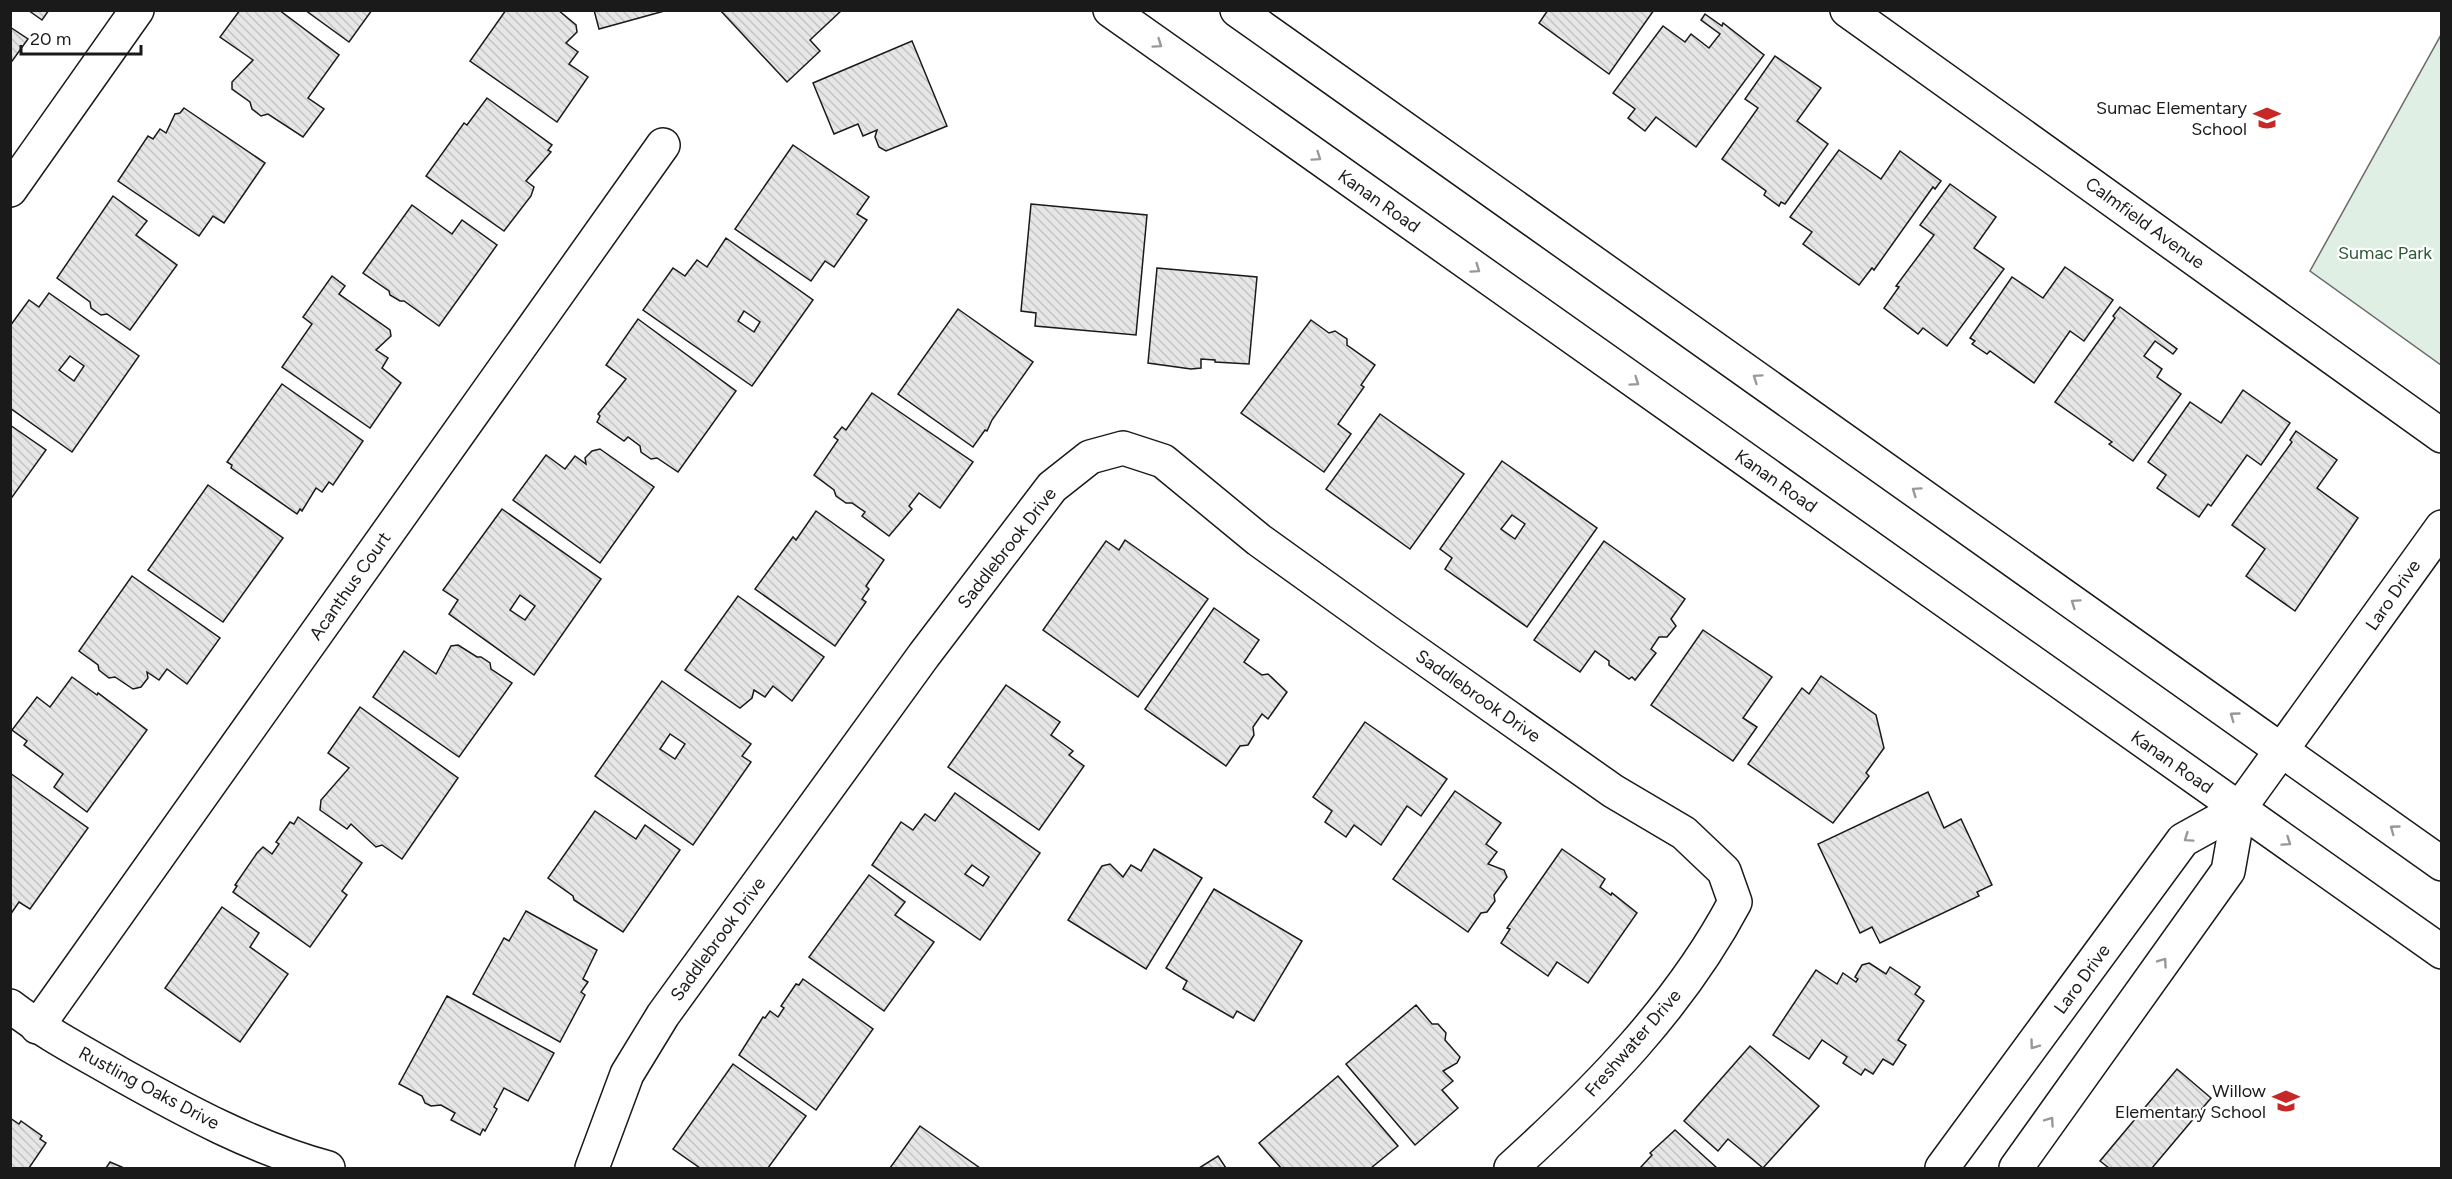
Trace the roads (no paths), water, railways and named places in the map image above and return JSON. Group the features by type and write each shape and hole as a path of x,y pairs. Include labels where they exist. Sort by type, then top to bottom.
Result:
{"street":[{"path":"10,190 137,10"},
{"name":"Kanan Road","path":"1110,10 2442,952"},
{"path":"1237,10 2442,864"},
{"name":"Calmfield Avenue","path":"1848,10 2442,436"},
{"name":"Acanthus Court","path":"37,1027 663,145"},
{"name":"Saddlebrook Drive","path":"592,1168 627,1074 663,1015 924,655 1052,487 1090,456 1123,448 1163,461 1259,540 1390,634 1613,791 1684,833 1724,871 1735,902"},
{"name":"Laro Drive","path":"1942,1168 2183,840 2239,809 2442,527"},
{"name":"Laro Drive","path":"2016,1168 2228,872 2239,809"},
{"name":"Freshwater Drive","path":"1511,1168 1578,1107 1662,1014 1711,947 1735,902"},
{"name":"Rustling Oaks Drive","path":"10,1006 37,1027 195,1116 300,1161 328,1168"}],"place":[{"name":"Sumac Elementary School","path":"2267,118"},
{"name":"Willow Elementary School","path":"2286,1101"}],"park label":[{"name":"Sumac Park","path":"2385,253"}]}
